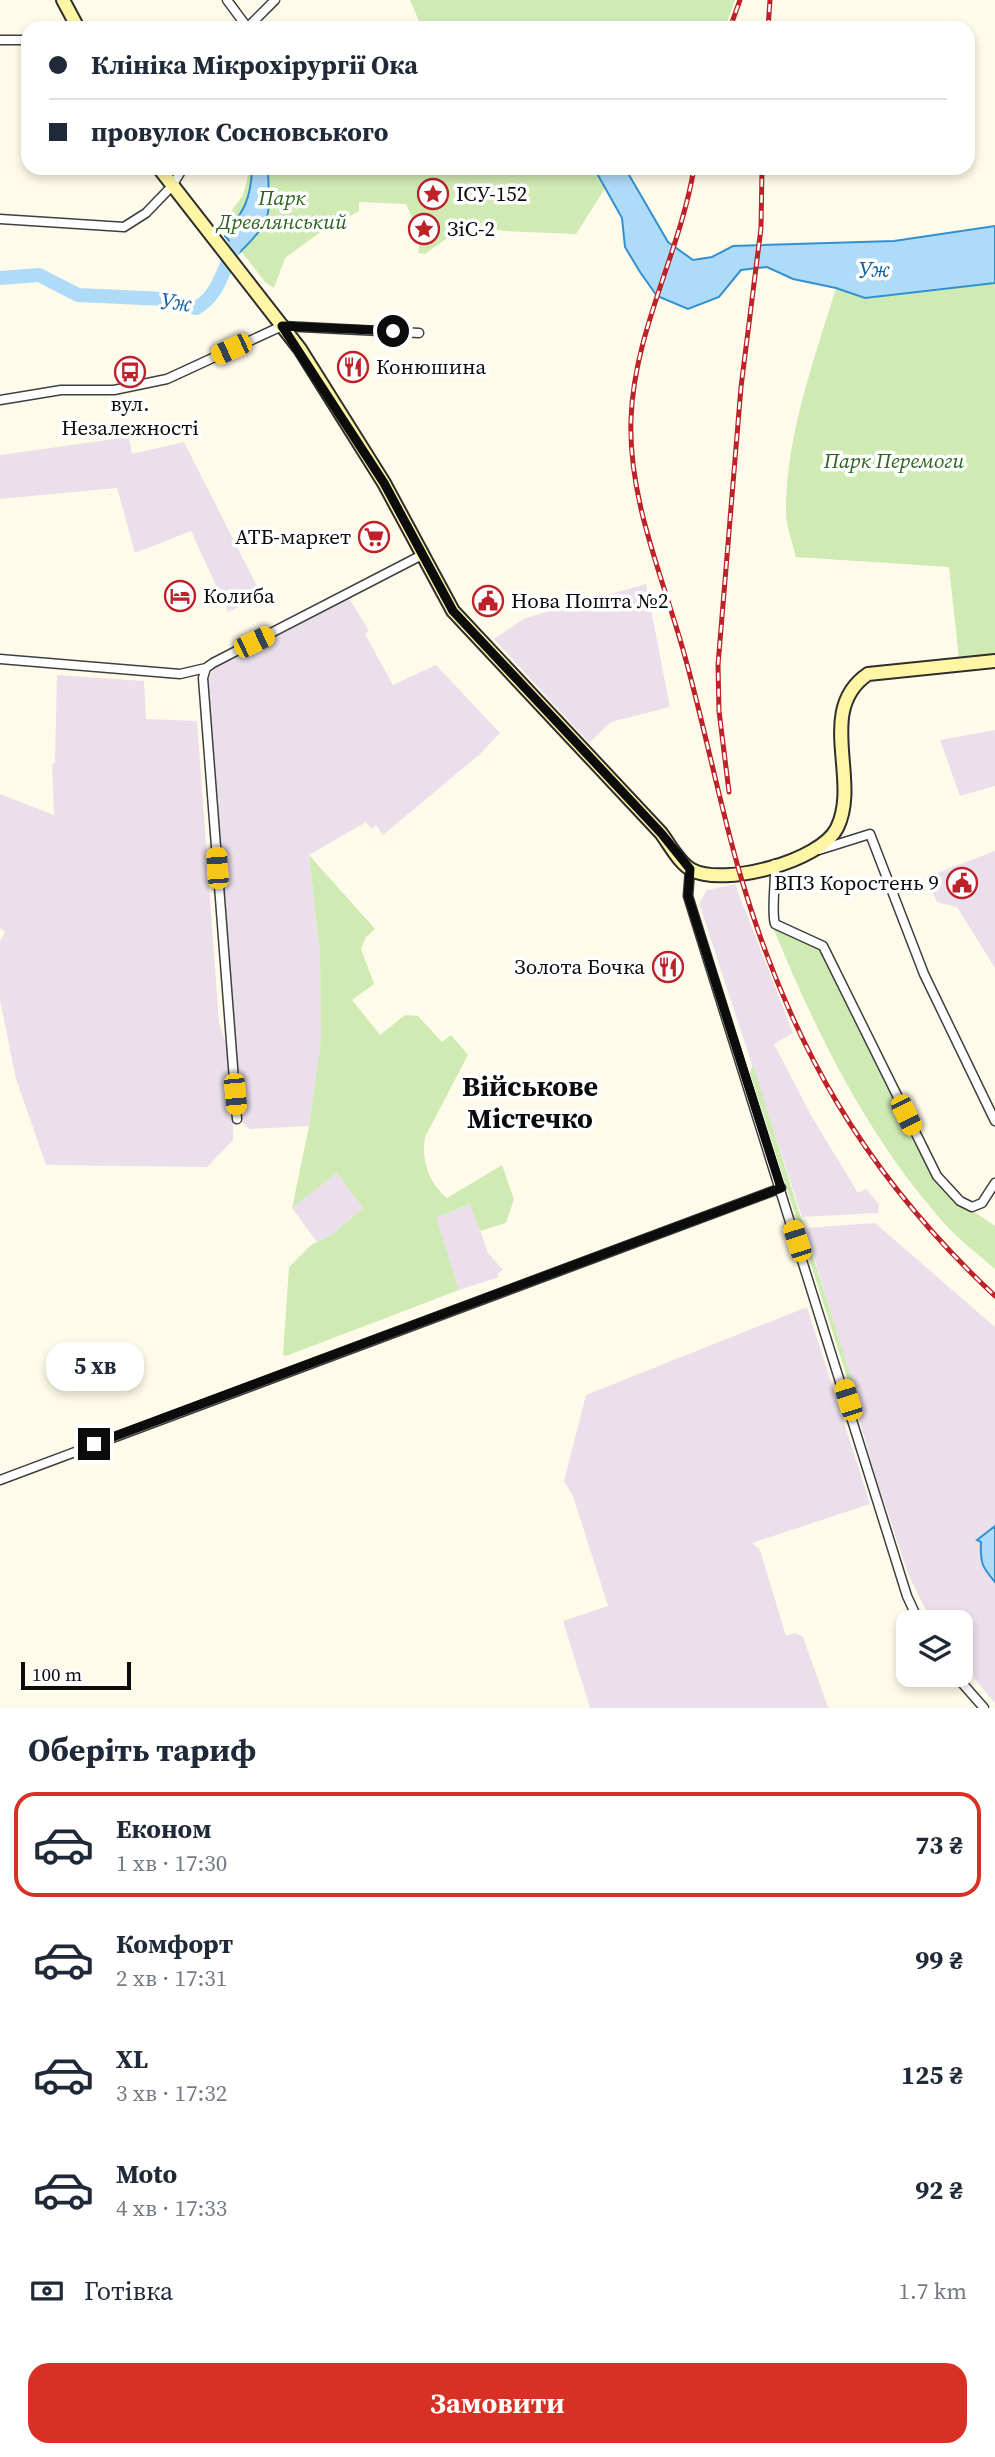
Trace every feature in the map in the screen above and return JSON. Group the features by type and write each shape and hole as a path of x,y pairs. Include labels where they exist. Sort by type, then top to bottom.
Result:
{"street":[{"path":"63,0 73,21"},
{"path":"228,0 243,21"},
{"path":"253,21 275,0"},
{"path":"0,40 21,40"},
{"path":"164,175 282,326 349,425 405,519 453,611 661,833 690,869 704,874 746,872 870,834 924,974 995,1121"},
{"path":"0,219 124,227 146,213 179,175"},
{"path":"0,400 61,390 114,390 167,379 282,326 419,333"},
{"path":"0,659 180,674 206,668 333,598 422,555"},
{"path":"853,840 843,834 842,812 844,703 855,683 868,674 889,670 995,662"},
{"path":"206,668 202,689 237,1119"},
{"path":"813,852 831,837 842,812"},
{"path":"775,864 776,895 772,912 775,923 817,940 823,947 937,1176 960,1201 973,1208 982,1203 995,1183"},
{"path":"690,869 688,896 914,1610"},
{"path":"0,1480 781,1188"},
{"path":"966,1687 984,1708"}],"shaded area":[{"path":"129,437 132,454 184,442 262,596 228,612 191,531 135,553 117,488 0,499 0,455"},
{"path":"646,584 670,707 611,722 589,743 494,639 525,618"},
{"path":"349,598 369,631 365,634 393,685 436,665 500,733 480,754 383,835 376,825 372,829 366,822 309,855 320,955 321,1039 309,1126 250,1129 242,1123 207,682 214,668 225,661"},
{"path":"57,675 144,681 146,719 197,721 219,1023 228,1050 233,1119 233,1140 207,1167 46,1165 16,1079 0,1000 0,941 5,932 0,928 0,794 54,815 52,764 55,763"},
{"path":"995,730 995,786 960,796 940,740"},
{"path":"995,851 995,968 957,907 937,902 926,877"},
{"path":"735,884 793,1033 774,1044 812,1117 858,1193 866,1189 879,1204 878,1213 802,1217 699,903 707,890"},
{"path":"337,1173 363,1208 330,1236 317,1242 292,1208"},
{"path":"471,1204 488,1253 503,1270 497,1274 499,1277 459,1290 435,1218"},
{"path":"875,1223 995,1327 995,1703 973,1677 973,1610 926,1610 909,1576 875,1475 851,1390 854,1389 805,1228"},
{"path":"807,1307 870,1504 752,1543 760,1550 786,1636 795,1633 803,1637 828,1707 831,1708 590,1708 563,1621 608,1606 573,1496 564,1481 586,1395"}],"green space":[{"path":"410,0 735,0 728,21 419,21"},
{"name":"Парк Древлянський","path":"248,175 614,175 576,234 504,231 467,224 425,254 418,253 421,237 406,204 359,202 359,211 322,231 285,258 274,288 265,282 221,225 243,195"},
{"name":"Парк Перемоги","path":"995,283 995,655 959,658 949,567 796,557 786,515 787,486 802,400 836,288 865,298"},
{"path":"309,855 375,929 366,937 361,949 374,984 352,1000 380,1035 405,1015 418,1016 442,1042 451,1035 468,1055 425,1137 425,1163 435,1186 447,1198 502,1165 514,1199 506,1223 480,1231 470,1204 436,1218 459,1290 286,1356 283,1355 289,1267 311,1245 330,1236 363,1208 337,1173 292,1208 309,1126 321,1039 320,955"},
{"path":"779,929 814,943 820,950 927,1164 954,1198 995,1226 995,1269 944,1223 916,1190 868,1120 808,1008 774,930"},
{"path":"753,1065 855,1390 851,1390 750,1073"}],"water":[{"name":"Уж","path":"251,175 268,175 267,216 259,232 239,253 225,236 245,204"},
{"name":"Уж","path":"598,175 629,175 668,242 693,260 712,257 733,246 894,241 995,226 995,283 865,298 836,288 793,279 767,267 741,270 719,297 688,309 657,296 625,247 622,218"},
{"path":"995,1526 995,1582 983,1564 981,1542 977,1540"}],"waterway":[{"name":"Уж","path":"0,278 39,275 78,295 165,299 196,308 213,293 244,231"}],"railway":[{"path":"732,21 740,0"},
{"path":"768,21 770,0"},
{"path":"692,175 679,231 640,355 634,386 632,450 650,543 687,664 740,874 760,936 808,1051 870,1154 907,1203 995,1296"},
{"path":"729,792 719,711 718,665 741,387 761,228 762,175"}],"place":[{"name":"ІСУ-152","path":"433,194"},
{"name":"ЗіС-2","path":"424,229"},
{"name":"Конюшина","path":"353,367"},
{"name":"вул. Незалежності","path":"130,372"},
{"name":"АТБ-маркет","path":"374,537"},
{"name":"Колиба","path":"180,596"},
{"name":"Нова Пошта №2","path":"488,601"},
{"name":"ВПЗ Коростень 9","path":"962,883"},
{"name":"Золота Бочка","path":"668,967"}],"district":[{"name":"Військове Містечко","path":"530,1102"}],"route":[{"path":"94,1444 781,1188 688,896 690,869 661,833 453,611 440,592 405,519 384,483 300,349 282,326 393,331"}]}
